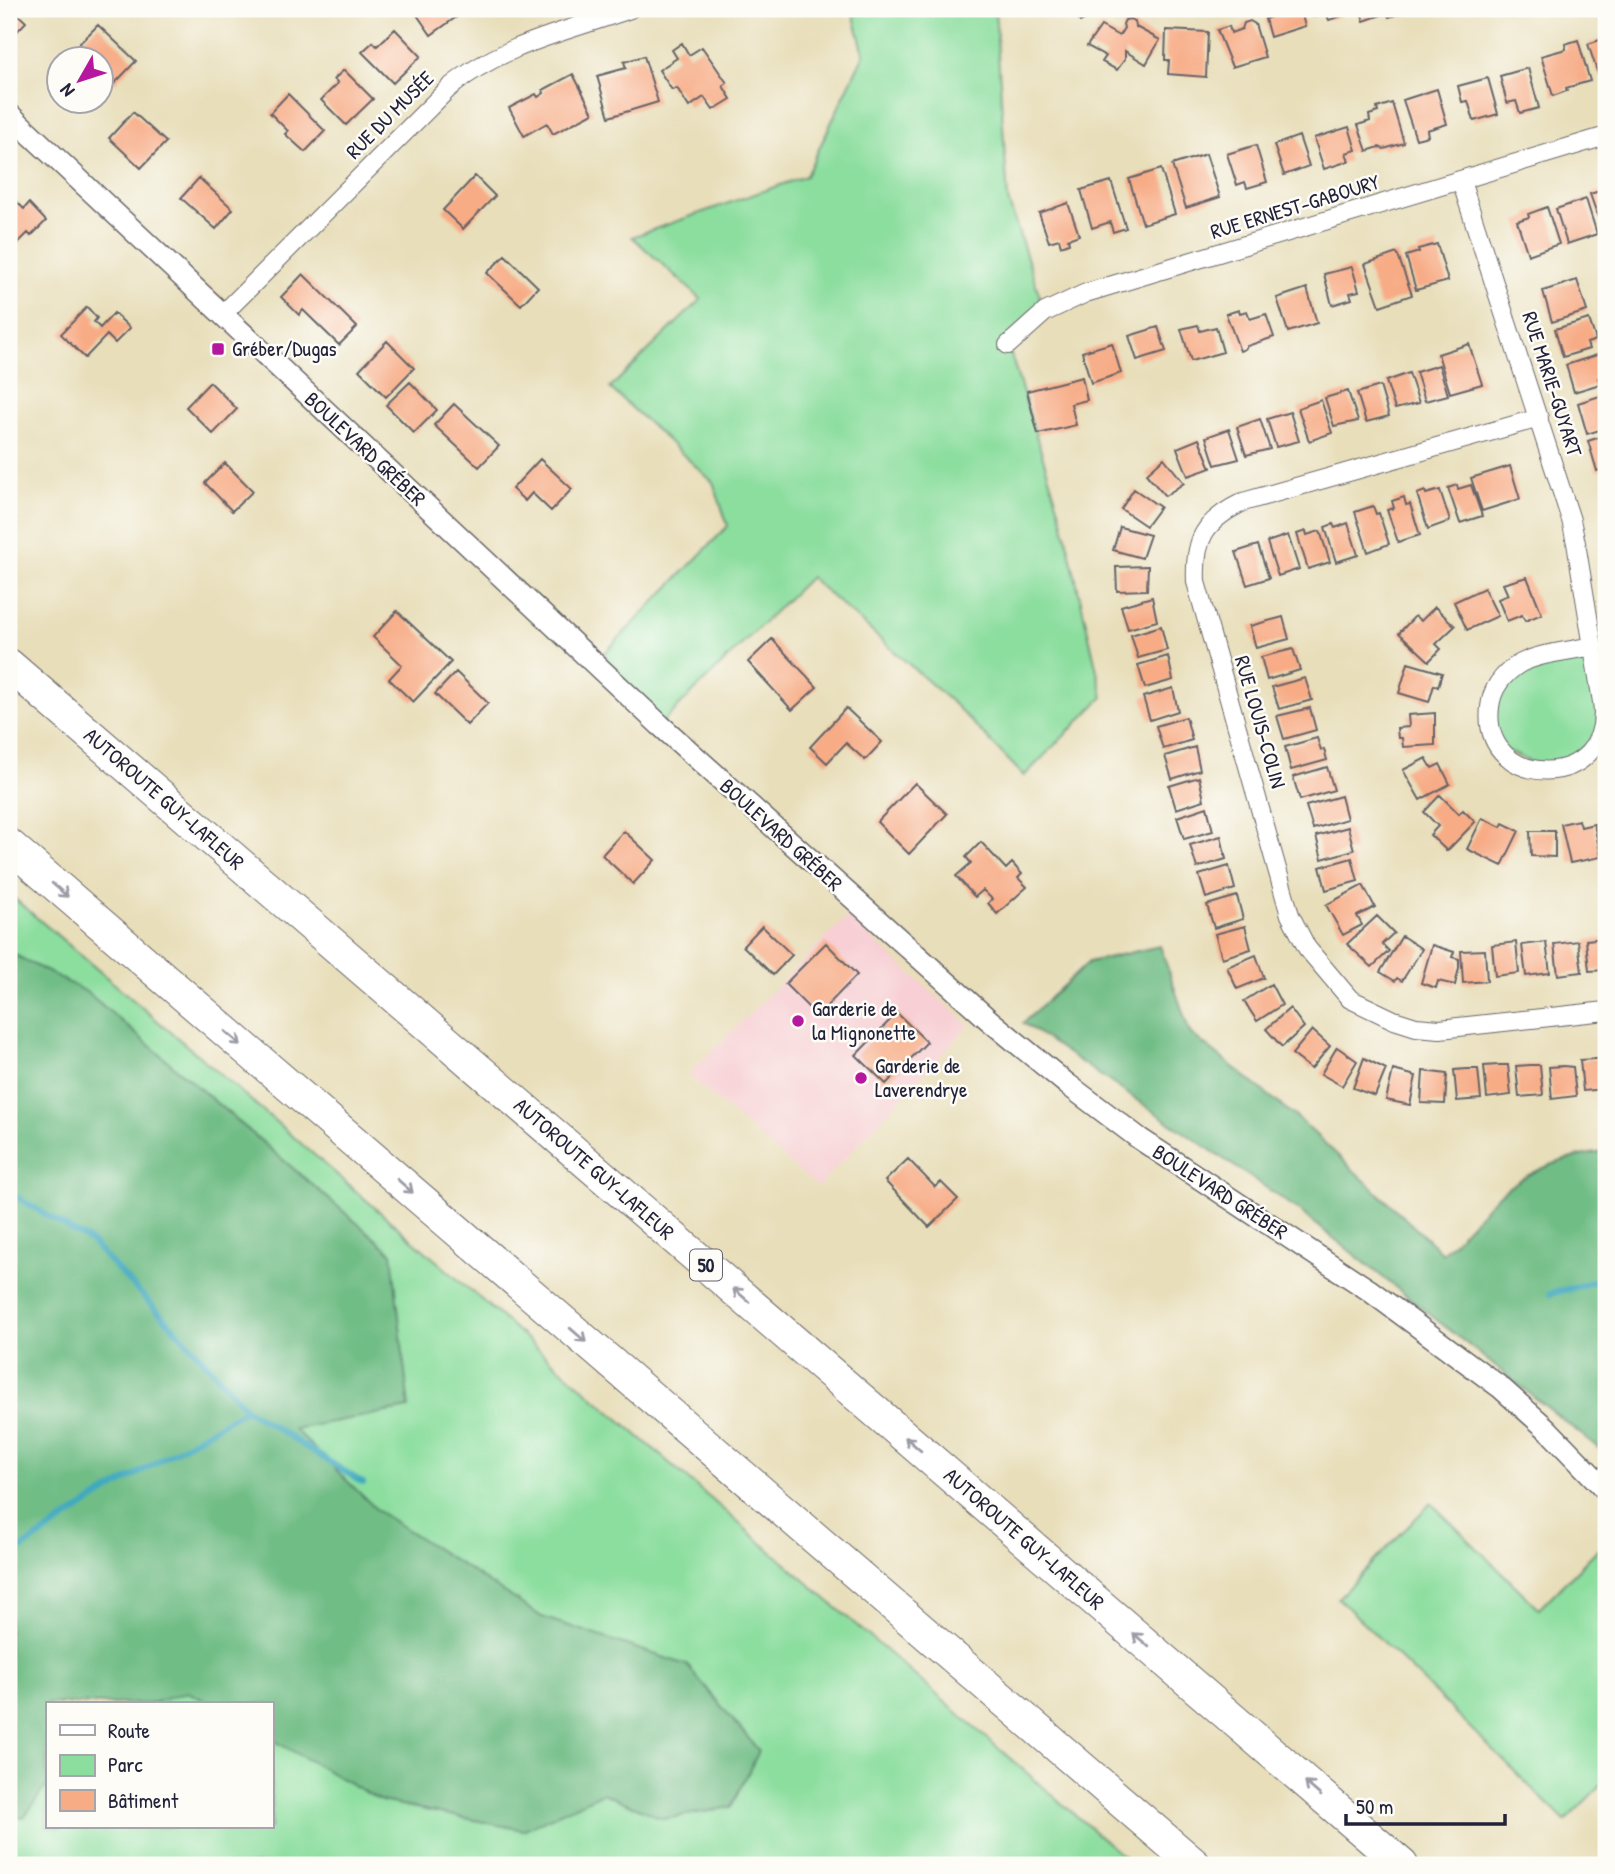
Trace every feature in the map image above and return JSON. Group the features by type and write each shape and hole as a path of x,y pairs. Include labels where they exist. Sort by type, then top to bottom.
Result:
{"highway":[{"name":"AUTOROUTE GUY-LAFLEUR","path":"9,665 1402,1865"},
{"path":"9,845 1195,1865"}],"street":[{"name":"RUE DU MUSÉE","path":"222,315 449,88 471,70 508,51 630,9"},
{"name":"BOULEVARD GRÉBER","path":"9,114 650,716 989,1020 1038,1062 1140,1139 1368,1290 1500,1387 1546,1428 1606,1490"},
{"name":"RUE ERNEST-GABOURY","path":"1008,345 1045,312 1086,293 1606,136"},
{"name":"RUE MARIE-GUYART","path":"1461,181 1571,520 1604,713 1600,734 1592,749 1575,764 1550,772 1538,772 1512,761 1495,740 1489,716 1491,699 1503,677 1529,660 1592,646"},
{"name":"RUE LOUIS-COLIN","path":"1539,418 1243,502 1216,517 1199,541 1195,560 1196,582 1290,915 1307,948 1350,999 1405,1024 1440,1029 1606,1011"}],"shaded area":[{"path":"847,917 969,1025 818,1187 688,1075"}],"green space":[{"path":"852,9 995,9 1008,200 1045,312 1008,345 1062,519 1103,697 1024,776 955,705 810,577 660,725 594,664 728,526 713,482 610,388 701,299 632,237 806,176 864,54"},
{"path":"1593,646 1600,734 1551,772 1499,747 1491,699 1503,677"},
{"path":"9,894 282,1127 1133,1865 9,1865"},
{"path":"1160,946 1190,1033 1301,1121 1442,1253 1511,1185 1564,1160 1606,1152 1606,1454 1293,1206 1023,1023 1089,962"},
{"path":"9,952 87,992 392,1253 409,1408 294,1429 378,1511 542,1617 687,1665 759,1751 731,1807 664,1819 603,1793 523,1830 381,1801 273,1740 273,1702 207,1702 188,1692 155,1702 46,1702 46,1786 24,1817 9,1818"},
{"path":"1431,1503 1539,1609 1597,1550 1606,1558 1606,1780 1565,1821 1338,1598"}],"building":[{"path":"9,9 26,22 9,40"},
{"path":"413,9 459,9 462,13 431,35"},
{"path":"1073,9 1105,9 1080,22"},
{"path":"1274,9 1300,9 1305,26 1270,37 1265,19 1276,15"},
{"path":"1310,9 1353,9 1354,12 1329,20 1326,13 1313,17"},
{"path":"1360,9 1401,9 1403,13 1389,17 1387,13 1364,21"},
{"path":"1125,20 1135,22 1136,27 1160,40 1146,64 1125,51 1125,59 1117,70 1102,62 1106,56 1087,46 1101,26 1119,36"},
{"path":"1250,21 1255,24 1265,57 1232,67 1217,30 1229,26 1231,33 1242,29 1244,23"},
{"path":"98,25 136,61 116,82 116,46 79,44"},
{"path":"395,29 421,56 393,83 362,52 373,42 377,46"},
{"path":"1166,30 1208,32 1206,77 1168,74 1169,60 1165,60"},
{"path":"1606,38 1606,71 1598,74 1588,44"},
{"path":"1578,40 1590,81 1566,88 1567,91 1553,96 1541,56 1566,49 1565,44"},
{"path":"682,43 689,55 702,47 727,83 723,86 731,99 713,110 704,97 689,107 677,88 672,90 659,70 677,58 672,50"},
{"path":"644,56 658,102 609,117 597,76 626,68 624,62"},
{"path":"1528,68 1539,108 1520,113 1516,101 1507,103 1500,76"},
{"path":"344,70 373,99 346,125 321,100 338,83 334,79"},
{"path":"573,74 593,113 553,134 547,123 524,136 509,108 536,94 538,97 544,93 543,90"},
{"path":"1488,78 1498,114 1474,121 1468,101 1462,102 1458,86"},
{"path":"1437,89 1447,124 1427,130 1428,136 1416,139 1403,100"},
{"path":"288,94 325,131 305,152 285,134 288,131 270,113"},
{"path":"1392,103 1404,143 1367,151 1358,125 1370,121 1369,115 1378,112 1377,108"},
{"path":"133,112 166,142 141,168 109,138"},
{"path":"1349,127 1356,150 1346,153 1349,161 1324,169 1314,138"},
{"path":"1299,136 1309,166 1284,175 1274,145"},
{"path":"1256,145 1267,182 1247,188 1245,182 1237,185 1227,154"},
{"path":"1206,154 1220,197 1186,208 1172,165"},
{"path":"1161,169 1175,214 1143,224 1129,179"},
{"path":"475,176 495,196 463,229 443,210"},
{"path":"199,178 233,209 216,229 181,198"},
{"path":"1111,181 1126,228 1113,232 1110,222 1092,228 1081,190"},
{"path":"1606,189 1606,215 1598,217 1590,194"},
{"path":"9,194 24,209 29,203 46,221 31,236 28,233 15,246 9,240"},
{"path":"1586,199 1597,234 1567,244 1556,209"},
{"path":"1068,203 1079,235 1068,239 1069,243 1061,246 1059,239 1049,242 1039,213"},
{"path":"1547,207 1559,244 1528,255 1517,221"},
{"path":"1437,244 1448,281 1416,290 1406,256 1419,252 1418,249"},
{"path":"1397,253 1412,295 1380,306 1365,264"},
{"path":"505,255 538,287 521,305 487,273"},
{"path":"1352,267 1359,291 1350,293 1352,299 1332,305 1324,274"},
{"path":"303,274 357,327 339,345 303,310 299,315 281,297"},
{"path":"1577,280 1587,311 1552,322 1543,291"},
{"path":"1307,288 1317,323 1288,332 1277,298"},
{"path":"87,307 97,318 94,322 100,328 114,313 130,328 115,343 107,335 85,358 61,334"},
{"path":"1239,310 1240,313 1247,311 1250,319 1266,314 1274,337 1240,351 1226,314"},
{"path":"1589,319 1596,340 1587,343 1589,349 1563,357 1555,329"},
{"path":"1198,325 1200,331 1216,327 1223,352 1191,361 1181,329"},
{"path":"1158,327 1166,351 1137,360 1129,336"},
{"path":"387,341 414,368 386,397 359,370"},
{"path":"1112,343 1121,373 1091,383 1082,352"},
{"path":"1469,344 1482,384 1450,393 1438,354"},
{"path":"1600,354 1606,376 1598,378 1600,384 1574,392 1566,365"},
{"path":"1439,365 1448,395 1425,401 1416,372"},
{"path":"1409,373 1419,403 1395,409 1386,381"},
{"path":"1082,377 1087,400 1071,404 1076,425 1038,434 1027,391"},
{"path":"210,382 237,409 213,434 186,407"},
{"path":"410,382 437,410 414,433 386,405"},
{"path":"1380,386 1389,416 1366,422 1357,393"},
{"path":"1348,391 1358,421 1334,426 1325,398"},
{"path":"1606,394 1606,428 1587,434 1578,403"},
{"path":"1321,400 1332,433 1309,441 1298,408"},
{"path":"454,404 499,446 479,467 434,425"},
{"path":"1290,412 1299,441 1276,447 1267,419"},
{"path":"1260,419 1270,449 1246,455 1237,427"},
{"path":"1229,429 1239,459 1215,465 1206,437"},
{"path":"1606,435 1606,468 1597,471 1588,441"},
{"path":"1199,439 1211,468 1188,476 1177,448"},
{"path":"1164,458 1184,483 1165,496 1146,474"},
{"path":"540,459 572,489 551,511 532,493 525,501 512,489"},
{"path":"225,463 253,491 232,511 205,483"},
{"path":"1510,466 1520,499 1482,511 1471,478"},
{"path":"1457,485 1458,489 1471,485 1482,516 1460,523 1448,488"},
{"path":"1134,489 1160,507 1146,526 1121,509"},
{"path":"1440,490 1450,521 1428,529 1417,494"},
{"path":"1404,497 1406,505 1410,504 1420,535 1398,542 1387,510 1394,508 1392,501"},
{"path":"1373,506 1376,514 1379,513 1389,544 1368,552 1355,512"},
{"path":"1348,523 1358,555 1336,562 1325,527 1333,524 1335,528"},
{"path":"1120,527 1150,535 1142,558 1113,550"},
{"path":"1306,531 1307,535 1320,531 1330,562 1308,569 1297,534"},
{"path":"1288,535 1299,569 1278,576 1267,542"},
{"path":"1258,545 1269,578 1247,585 1236,552"},
{"path":"1148,566 1147,590 1117,591 1116,567"},
{"path":"1527,577 1542,614 1525,621 1522,615 1507,621 1498,599 1508,595 1503,584"},
{"path":"1484,588 1498,616 1467,630 1454,602"},
{"path":"1152,597 1157,621 1128,629 1121,606"},
{"path":"1435,607 1455,626 1436,644 1441,649 1429,661 1399,633 1415,616 1421,621"},
{"path":"397,611 451,662 413,702 389,679 402,665 373,637"},
{"path":"1283,617 1289,639 1256,648 1250,626"},
{"path":"1161,626 1167,650 1138,658 1131,635"},
{"path":"772,639 817,687 792,710 748,662"},
{"path":"1293,649 1300,670 1267,680 1261,657"},
{"path":"1168,656 1173,680 1145,688 1138,665"},
{"path":"1408,663 1442,673 1438,687 1434,685 1429,702 1399,693"},
{"path":"456,672 488,703 467,725 435,694"},
{"path":"1305,678 1312,700 1279,709 1272,687"},
{"path":"1173,688 1178,711 1150,720 1143,697"},
{"path":"846,708 882,742 865,760 846,743 827,763 810,747"},
{"path":"1310,708 1316,730 1284,739 1277,716"},
{"path":"1435,713 1435,745 1403,747 1397,728 1409,727 1408,715"},
{"path":"1186,717 1192,740 1163,749 1156,726"},
{"path":"1317,738 1327,760 1291,770 1285,747"},
{"path":"1195,747 1200,770 1172,779 1165,756"},
{"path":"1426,758 1432,768 1440,764 1450,784 1420,800 1403,770"},
{"path":"1327,767 1334,790 1300,800 1293,777"},
{"path":"1199,777 1204,800 1176,809 1169,786"},
{"path":"915,783 947,814 909,854 877,822"},
{"path":"1440,795 1459,814 1463,810 1475,822 1447,851 1430,835 1438,826 1424,812"},
{"path":"1341,796 1347,819 1313,829 1306,806"},
{"path":"1207,807 1213,831 1184,839 1177,817"},
{"path":"1482,818 1501,827 1503,823 1519,831 1502,866 1467,849"},
{"path":"1579,820 1581,827 1594,824 1601,857 1570,863 1561,824"},
{"path":"1348,827 1354,850 1322,859 1316,836"},
{"path":"624,831 655,860 633,884 602,855"},
{"path":"1530,831 1555,831 1555,857 1531,856"},
{"path":"1221,836 1226,859 1197,868 1190,845"},
{"path":"981,842 1006,869 1012,863 1022,874 1018,878 1027,887 997,914 988,903 992,899 983,890 975,897 956,876 971,863 966,857"},
{"path":"1352,858 1358,881 1326,890 1320,867"},
{"path":"1229,866 1235,889 1206,898 1199,875"},
{"path":"1363,885 1375,907 1357,916 1362,925 1343,935 1326,905"},
{"path":"1237,896 1243,919 1214,928 1207,905"},
{"path":"1377,916 1394,933 1382,944 1389,951 1372,967 1347,944"},
{"path":"762,926 792,955 773,975 743,946"},
{"path":"1245,926 1251,949 1222,958 1215,934"},
{"path":"1402,936 1422,949 1402,981 1397,978 1395,981 1380,972"},
{"path":"1606,938 1606,970 1589,971 1586,940"},
{"path":"1578,941 1582,972 1558,975 1554,944"},
{"path":"1516,942 1519,973 1495,976 1492,945"},
{"path":"1546,942 1550,973 1526,976 1522,945"},
{"path":"826,943 857,975 817,1016 785,984"},
{"path":"1432,945 1454,952 1452,957 1459,959 1455,985 1438,981 1436,988 1421,983"},
{"path":"1485,950 1487,981 1463,983 1461,951"},
{"path":"1256,955 1264,978 1237,989 1227,967"},
{"path":"1271,984 1282,1005 1257,1021 1244,1001"},
{"path":"1290,1008 1304,1027 1282,1047 1266,1029"},
{"path":"897,1013 927,1042 886,1084 856,1055"},
{"path":"1312,1030 1330,1046 1311,1069 1292,1054"},
{"path":"1337,1047 1357,1061 1342,1086 1321,1074"},
{"path":"1364,1058 1386,1069 1375,1096 1353,1088"},
{"path":"1604,1059 1606,1089 1583,1091 1580,1060"},
{"path":"1508,1065 1511,1095 1487,1098 1484,1066"},
{"path":"1540,1065 1543,1095 1519,1097 1516,1066"},
{"path":"1549,1067 1573,1067 1576,1096 1552,1099"},
{"path":"1478,1069 1481,1099 1457,1101 1454,1070"},
{"path":"1393,1070 1416,1076 1410,1105 1386,1100"},
{"path":"1423,1071 1447,1074 1445,1104 1421,1103"},
{"path":"908,1159 935,1187 941,1182 958,1199 929,1227 885,1181"}],"waterway":[{"path":"9,1194 91,1242 191,1346 246,1409 363,1483"},
{"path":"1550,1294 1606,1278"},
{"path":"9,1557 95,1499 246,1409"}],"place":[{"name":"Gréber/Dugas","path":"218,349"},
{"name":"Garderie de la Mignonette","path":"798,1021"},
{"name":"Garderie de Laverendrye","path":"861,1078"}]}
